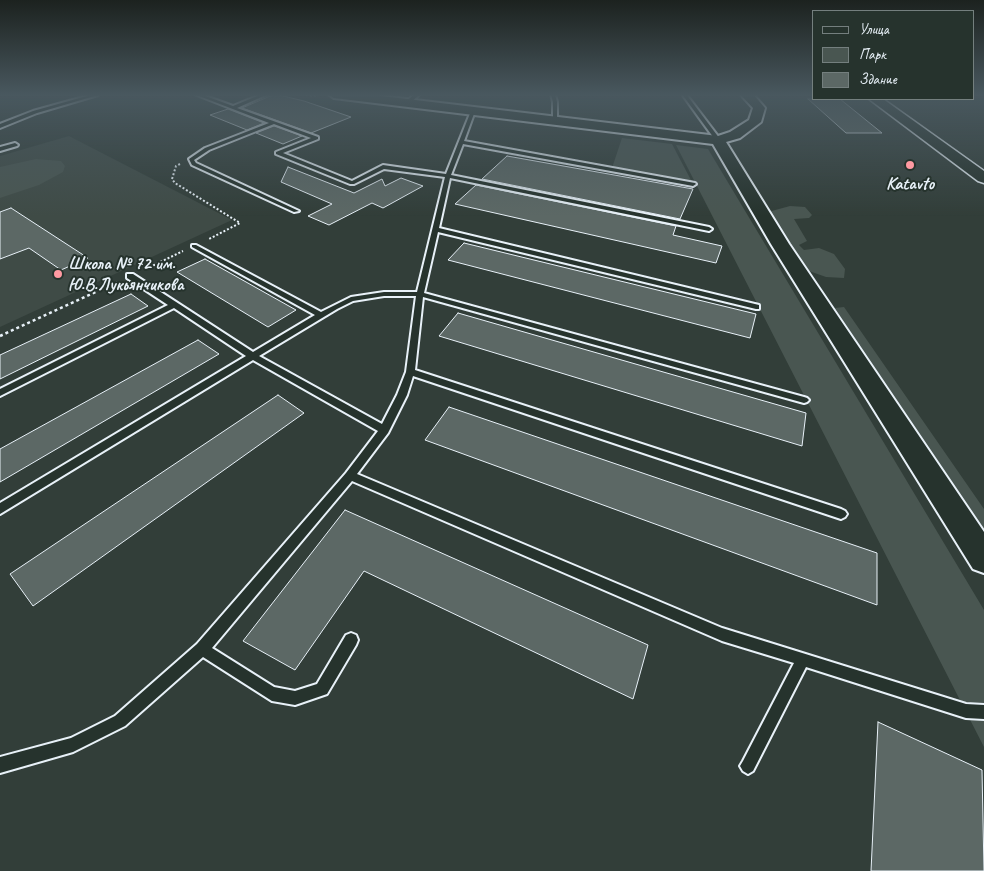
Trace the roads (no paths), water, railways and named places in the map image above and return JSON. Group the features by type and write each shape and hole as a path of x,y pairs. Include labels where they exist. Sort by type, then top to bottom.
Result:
{"highway":[{"path":"924,135 984,178"}],"street":[{"path":"670,135 718,140 736,135"},
{"path":"718,140 780,244 984,559"}],"lane":[{"path":"244,135 195,156 191,160 194,164 296,211"},
{"path":"307,135 316,138 278,153 352,183 383,167 448,176 709,229"},
{"path":"0,765 73,745 120,721 202,649 350,476 384,430 402,395 410,372 420,294 448,176 465,135"},
{"path":"714,135 718,140"},
{"path":"462,142 693,184"},
{"path":"0,150 15,145"},
{"path":"435,229 756,307"},
{"path":"194,246 321,315"},
{"path":"130,276 254,357 384,430"},
{"path":"0,509 321,315 352,299 384,294 420,294 804,400"},
{"path":"0,393 174,305"},
{"path":"410,372 841,514"},
{"path":"350,476 722,634 966,711 984,712"},
{"path":"202,649 272,694 295,698 322,689 351,640"},
{"path":"748,766 803,660"}],"place":[{"name":"Katavto","path":"910,165"},
{"name":"Школа № 72 им. Ю.В.Лукьянчикова","path":"58,274"}]}
